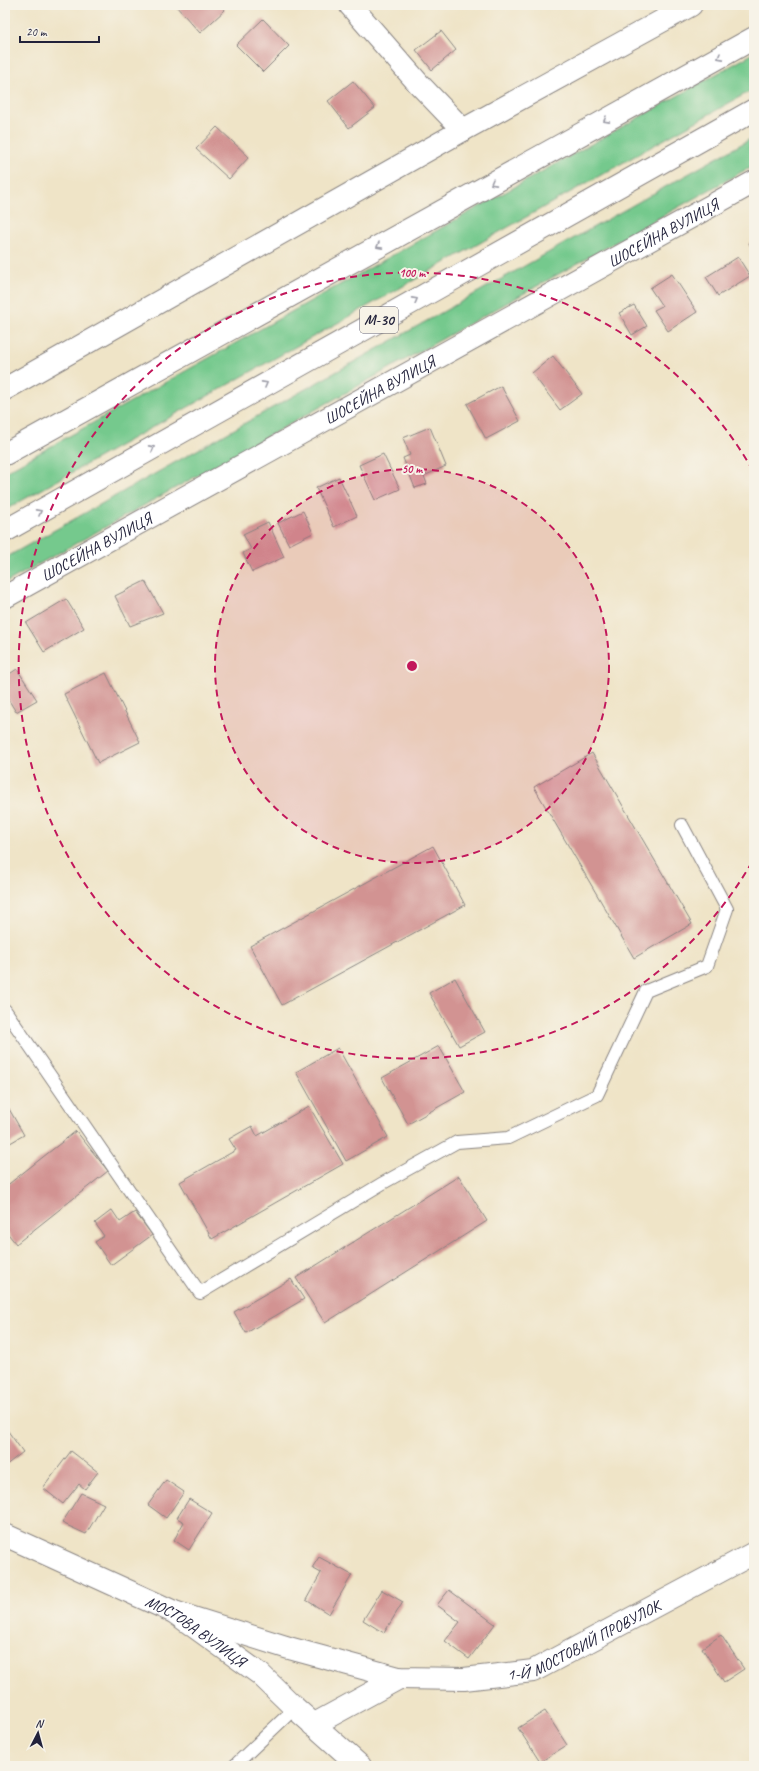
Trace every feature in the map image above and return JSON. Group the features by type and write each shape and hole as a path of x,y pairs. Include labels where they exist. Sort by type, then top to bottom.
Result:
{"main road":[{"path":"350,5 418,83 463,130"},
{"path":"5,389 463,130 691,5"},
{"path":"5,454 754,38"},
{"name":"М-30","path":"5,531 754,110"},
{"name":"ШОСЕЙНА ВУЛИЦЯ","path":"5,597 754,182"},
{"name":"МОСТОВА ВУЛИЦЯ","path":"5,1535 174,1612 260,1674 313,1725 360,1766"},
{"name":"1-Й МОСТОВИЙ ПРОВУЛОК","path":"174,1612 289,1648 399,1678 464,1679 533,1671 754,1553"},
{"path":"313,1725 399,1678"}],"lane":[{"path":"5,1010 200,1293 383,1184 457,1142 508,1138 597,1095 646,991 707,966 727,909 682,825"},
{"path":"234,1766 295,1708"}],"green space":[{"path":"754,53 754,89 5,510 5,472"},
{"path":"754,137 754,165 5,583 5,558"}],"building":[{"path":"175,5 221,5 225,10 200,33"},
{"path":"263,19 289,46 263,72 236,45"},
{"path":"441,31 456,50 432,70 416,50"},
{"path":"353,81 375,108 349,128 328,101"},
{"path":"217,127 249,157 229,179 196,149"},
{"path":"754,241 754,253 749,243"},
{"path":"738,257 750,276 718,296 706,277"},
{"path":"672,274 697,312 668,331 654,310 662,306 650,288"},
{"path":"634,305 647,326 632,335 619,313"},
{"path":"553,356 582,394 560,410 532,373"},
{"path":"501,386 520,421 486,439 467,404"},
{"path":"430,427 446,466 424,476 427,484 415,488 403,458 410,455 403,438"},
{"path":"383,454 400,489 375,500 359,465"},
{"path":"339,477 357,516 334,527 316,488"},
{"path":"303,511 313,533 289,545 278,523"},
{"path":"268,522 284,557 252,572 243,553 251,549 243,534"},
{"path":"145,581 163,613 130,626 115,596"},
{"path":"66,599 84,628 44,652 26,623"},
{"path":"17,669 37,700 16,712 5,694 5,677"},
{"path":"106,673 140,742 98,763 64,694"},
{"path":"592,753 692,924 634,958 534,787"},
{"path":"433,846 465,905 282,1005 250,946"},
{"path":"455,978 485,1032 459,1046 429,993"},
{"path":"439,1046 465,1092 408,1124 382,1078"},
{"path":"338,1048 388,1137 346,1161 296,1072"},
{"path":"5,1102 24,1135 5,1146"},
{"path":"309,1106 343,1164 212,1239 180,1182 236,1150 229,1139 252,1126 257,1136"},
{"path":"76,1131 108,1171 16,1244 5,1230 5,1187"},
{"path":"459,1176 487,1221 325,1323 296,1278"},
{"path":"112,1210 120,1222 135,1212 152,1235 111,1265 95,1242 104,1236 95,1223"},
{"path":"291,1279 304,1299 246,1333 234,1312"},
{"path":"5,1427 23,1452 5,1466"},
{"path":"71,1451 98,1472 85,1489 79,1484 63,1504 43,1488"},
{"path":"166,1480 184,1492 166,1518 148,1505"},
{"path":"81,1493 104,1504 86,1534 62,1523"},
{"path":"189,1499 212,1513 189,1550 174,1540 184,1522 177,1518"},
{"path":"319,1557 352,1575 329,1614 306,1600 321,1573 312,1568"},
{"path":"382,1590 403,1602 384,1633 363,1620"},
{"path":"449,1590 495,1624 469,1659 445,1641 460,1622 437,1605"},
{"path":"721,1635 744,1669 724,1682 702,1648"},
{"path":"545,1711 567,1745 540,1762 518,1728"}]}
